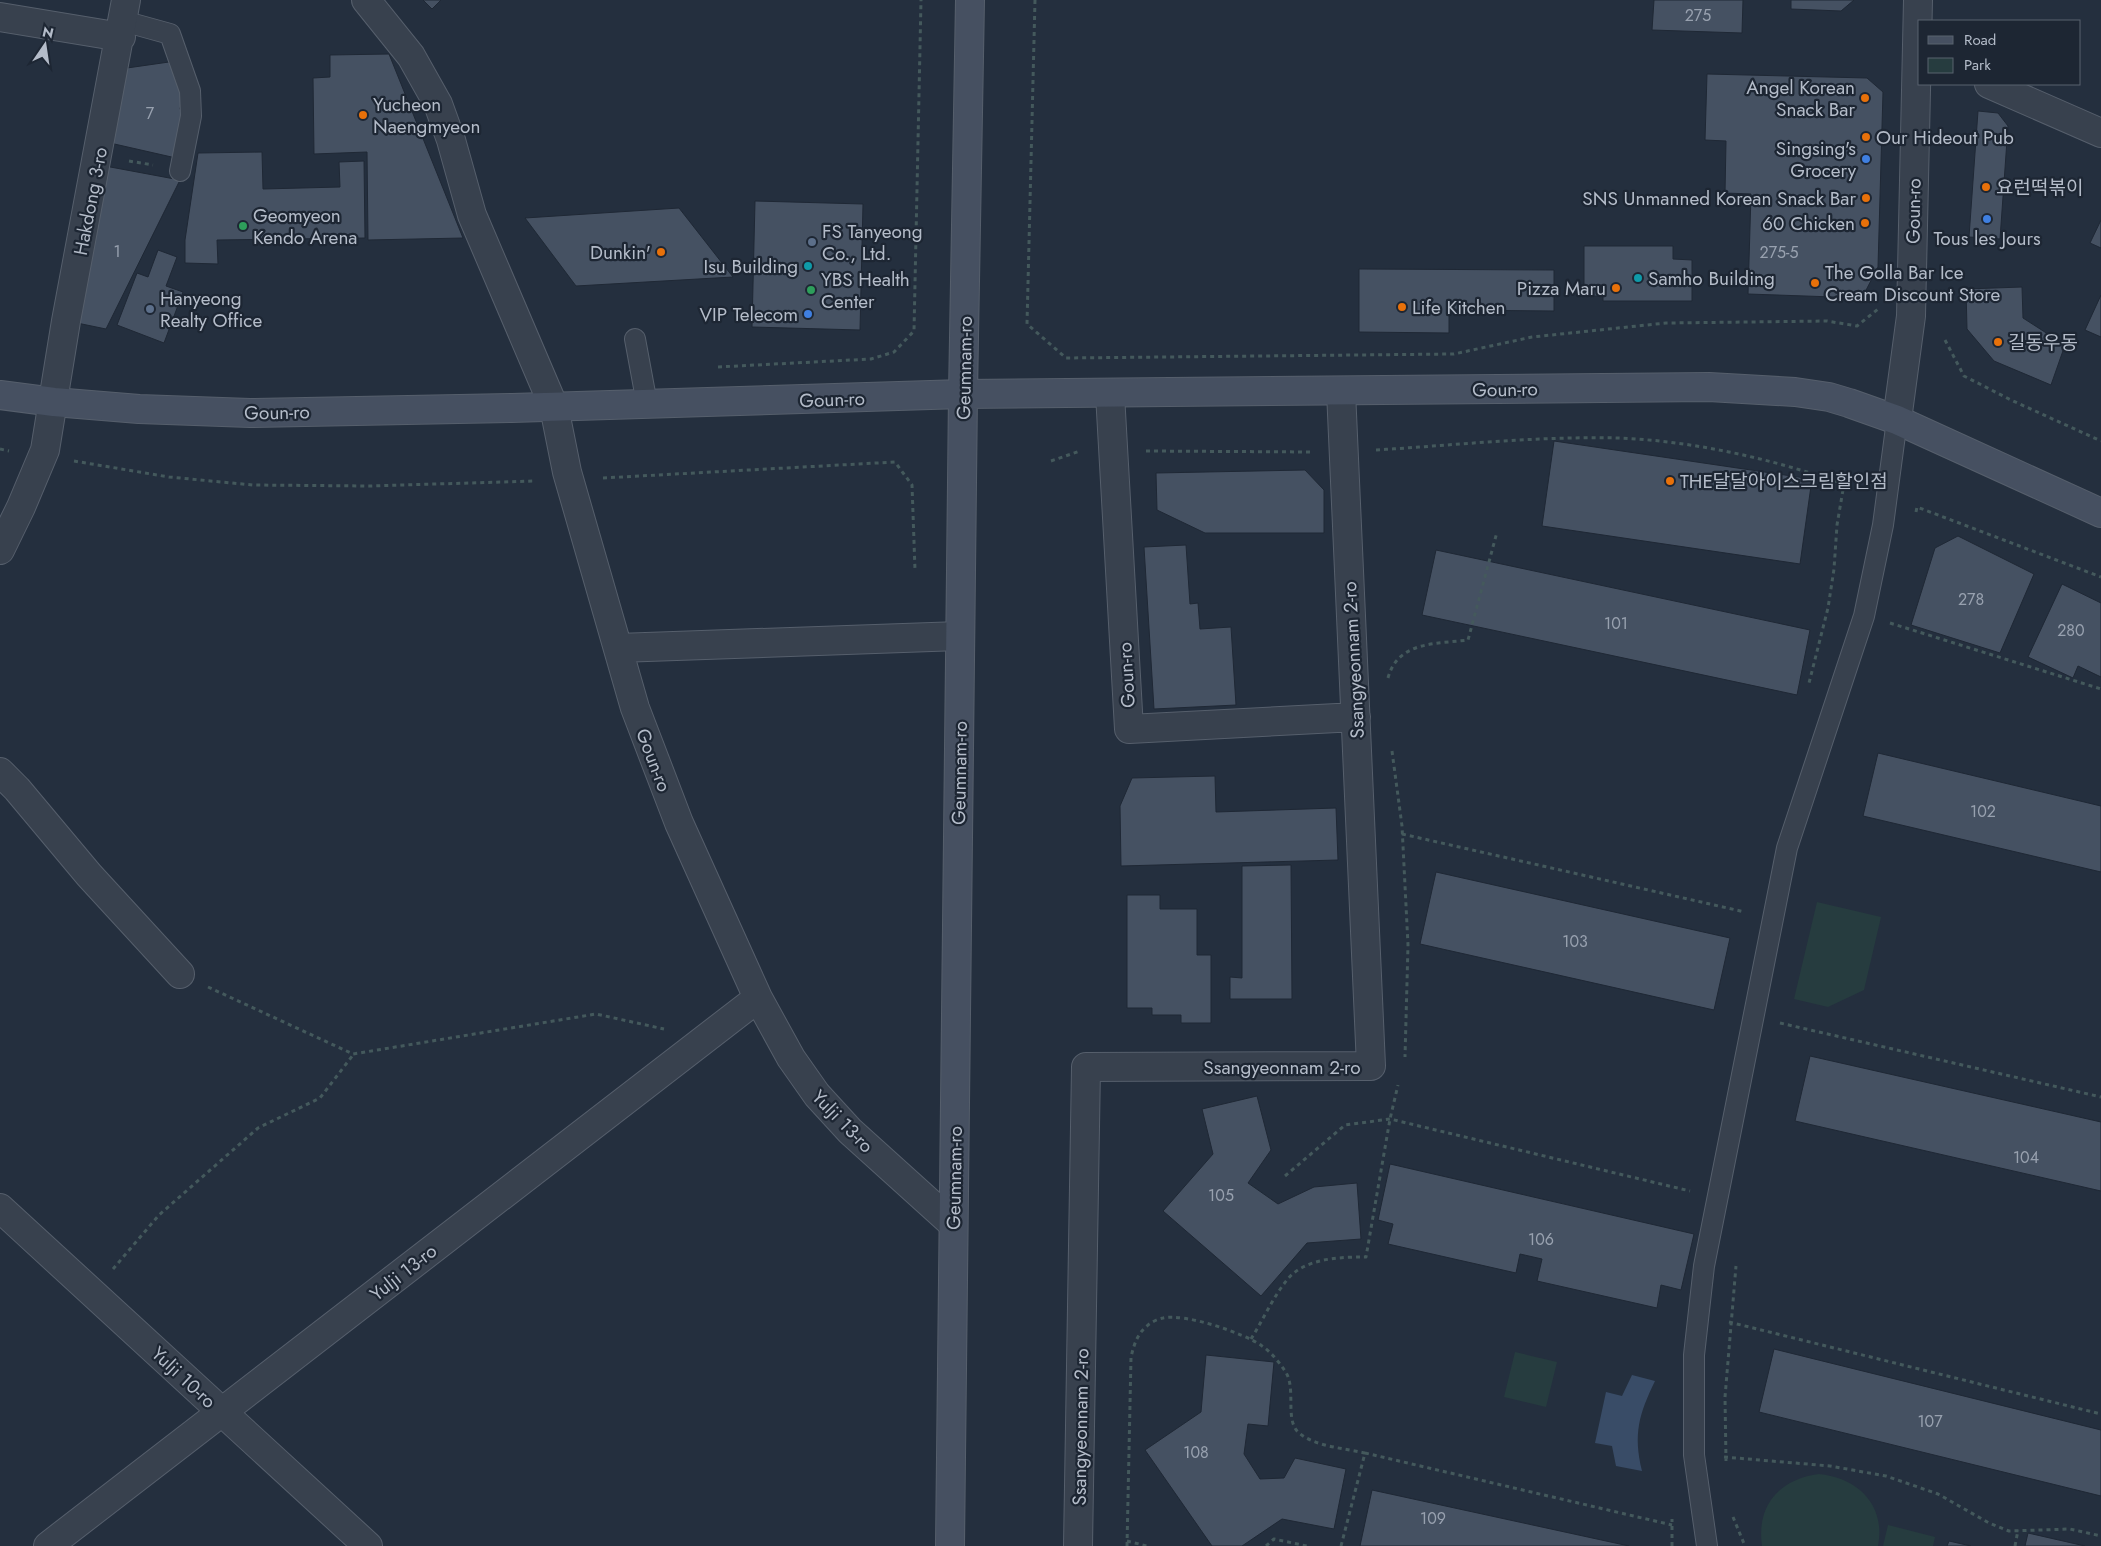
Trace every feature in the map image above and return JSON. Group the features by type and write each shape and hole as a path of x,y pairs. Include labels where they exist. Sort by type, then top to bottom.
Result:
{"street":[{"name":"Goun-ro","path":"366,0 411,56 438,104 451,140 472,216 554,407 567,472 634,708 679,823"},
{"name":"Geumnam-ro","path":"950,1546 963,394 970,0"},
{"name":"Goun-ro","path":"1897,420 1910,316 1918,0"},
{"path":"0,16 123,19"},
{"name":"Hakdong 3-ro","path":"0,550 21,507 45,450 66,321 123,19"},
{"path":"1991,85 2101,133"},
{"name":"Goun-ro","path":"0,395 54,402 139,409 250,413 554,407 963,394 1699,387 1769,390 1835,398 1897,420 2101,513"},
{"name":"Ssangyeonnam 2-ro","path":"1078,1546 1086,1067 1371,1066 1341,391"},
{"name":"Goun-ro","path":"1110,394 1130,729 1356,717"},
{"path":"618,648 960,636"},
{"path":"0,772 17,789 89,875 180,974"},
{"name":"Yulji 13-ro","path":"679,823 758,998 791,1058 817,1095 850,1131 953,1224"},
{"name":"Yulji 13-ro","path":"48,1546 758,998"},
{"name":"Yulji 10-ro","path":"3,1216 93,1293 368,1546"}],"lane":[{"path":"123,19 170,34 190,91 191,116 180,171"},
{"path":"635,339 647,404"},
{"path":"1707,1546 1694,1455 1694,1355 1697,1314 1713,1216 1787,848 1864,616 1883,525 1897,420"}],"path":[{"path":"716,367 871,358 894,352 914,331 921,0"},
{"path":"1034,0 1028,324 1066,358 1454,354 1532,337 1666,323 1827,321 1856,326 1880,307"},
{"path":"98,155 180,171"},
{"path":"1945,340 1964,376 2010,400 2101,441"},
{"path":"1051,461 1083,451 1344,452 1619,438 1754,456 1802,469"},
{"path":"0,449 12,451"},
{"path":"71,461 170,477 253,485 369,486 542,480"},
{"path":"595,478 895,462 912,484 915,570"},
{"path":"1914,516 1917,507 2101,577"},
{"path":"1387,683 1395,660 1406,652 1423,646 1468,640 1497,532"},
{"path":"1885,622 2101,689"},
{"path":"1391,742 1402,834 1408,945 1407,1042 1403,1066"},
{"path":"1402,834 1773,918"},
{"path":"180,974 353,1054 596,1014 706,1038"},
{"path":"1776,1030 1777,1022 2101,1097"},
{"path":"93,1293 159,1215 258,1128 320,1098 353,1054"},
{"path":"1251,1339 1287,1279 1309,1264 1344,1257 1366,1257 1390,1119 1399,1084"},
{"path":"1285,1176 1345,1125 1390,1119 1690,1191"},
{"path":"1726,1467 1725,1397 1737,1258"},
{"path":"1697,1314 2101,1414"},
{"path":"1127,1546 1131,1356 1139,1336 1147,1326 1156,1320 1174,1317 1215,1326 1251,1339 1266,1349 1287,1374 1290,1383 1292,1422 1298,1432 1318,1443 1672,1524"},
{"path":"1341,1546 1365,1453"},
{"path":"1694,1455 1830,1466 1886,1476 1938,1494 1989,1523 2009,1531 2070,1529 2101,1536"},
{"path":"1732,1513 1745,1546"},
{"path":"2015,1546 2018,1530"},
{"path":"1266,1546 1274,1539 1307,1546"},
{"path":"1127,1541 1147,1546"}],"green space":[{"path":"1817,902 1881,917 1864,990 1828,1007 1794,999"},
{"path":"1515,1352 1557,1362 1546,1407 1504,1397"},
{"path":"1819,1474 1846,1481 1866,1496 1878,1518 1878,1546 1762,1546 1761,1531 1763,1518 1767,1507 1774,1497 1782,1488 1793,1482"},
{"path":"1888,1525 1935,1537 1933,1546 1883,1546"}],"water":[{"path":"1632,1375 1655,1381 1641,1414 1639,1425 1638,1446 1642,1471 1616,1466 1612,1446 1595,1443 1606,1392 1622,1396"}],"building":[{"path":"423,0 441,0 432,9"},
{"path":"1654,0 1743,0 1742,33 1652,30"},
{"path":"1791,0 1854,0 1841,11 1791,9"},
{"name":"Yucheon Naengmyeon","path":"389,54 463,238 368,240 367,152 314,154 313,78 330,77 330,55"},
{"path":"169,62 184,90 180,109 186,117 176,158 110,143 127,68"},
{"path":"1707,74 1867,78 1883,92 1878,267 1862,298 1748,294 1751,194 1725,193 1726,141 1705,140"},
{"path":"1978,111 1998,113 2008,126 2000,239 1969,237"},
{"path":"262,152 263,189 340,187 339,162 364,161 365,238 217,240 218,264 185,263 185,240 198,153"},
{"path":"105,166 180,180 106,329 77,323"},
{"name":"Isu Building","path":"755,201 863,204 860,330 752,327"},
{"path":"679,208 733,277 576,286 525,218"},
{"path":"2101,220 2101,248 2090,243"},
{"name":"Samho Building","path":"1584,246 1673,246 1673,259 1692,260 1692,301 1603,301 1603,296 1584,296"},
{"name":"Hanyeong Realty Office","path":"158,250 177,257 166,286 183,292 164,343 117,325 137,273 148,277"},
{"path":"1359,269 1554,270 1554,311 1449,310 1449,333 1359,332"},
{"path":"2022,287 2023,318 2065,345 2051,385 1994,361 1967,329 1966,289"},
{"path":"2101,295 2101,337 2085,330"},
{"path":"1554,441 1812,479 1800,564 1542,526"},
{"path":"1305,470 1324,490 1324,533 1205,533 1157,510 1156,473"},
{"path":"1958,536 2034,574 2000,653 1911,625 1935,548"},
{"path":"1186,545 1190,604 1198,603 1200,629 1231,627 1236,705 1154,709 1144,547"},
{"path":"1436,550 1810,630 1797,695 1422,615"},
{"path":"2062,584 2101,603 2101,677 2078,666 2073,678 2028,657"},
{"path":"1878,753 2101,806 2101,872 1863,816"},
{"path":"1215,776 1216,812 1336,808 1338,860 1121,866 1120,806 1132,778"},
{"path":"1291,865 1292,999 1230,999 1230,977 1242,978 1242,866"},
{"path":"1436,872 1730,938 1714,1010 1420,944"},
{"path":"1127,895 1160,895 1160,909 1197,909 1197,955 1211,955 1211,1023 1181,1023 1181,1015 1152,1015 1152,1008 1127,1008"},
{"path":"1810,1056 2101,1122 2101,1191 1795,1121"},
{"path":"1257,1096 1271,1150 1248,1183 1278,1204 1314,1187 1357,1183 1361,1239 1307,1243 1261,1296 1163,1211 1213,1154 1202,1109"},
{"path":"1390,1164 1694,1234 1681,1290 1661,1285 1657,1308 1537,1281 1542,1259 1520,1254 1516,1273 1388,1244 1393,1224 1378,1220"},
{"path":"1774,1349 2101,1430 2101,1496 1759,1412"},
{"path":"1206,1355 1274,1362 1268,1426 1248,1424 1244,1454 1260,1479 1284,1478 1295,1458 1346,1469 1334,1529 1282,1519 1242,1546 1212,1546 1145,1450 1201,1412"},
{"path":"1372,1490 1629,1546 1360,1546"},
{"path":"2028,1533 2085,1546 2025,1546"},
{"path":"1949,1541 1971,1546 1947,1546"}],"place":[{"name":"Angel Korean Snack Bar","path":"1865,98"},
{"name":"Yucheon Naengmyeon","path":"363,115"},
{"name":"Our Hideout Pub","path":"1866,137"},
{"name":"Singsing's Grocery","path":"1866,159"},
{"name":"요런떡볶이","path":"1986,187"},
{"name":"SNS Unmanned Korean Snack Bar","path":"1866,198"},
{"name":"Tous les Jours","path":"1987,219"},
{"name":"60 Chicken","path":"1865,223"},
{"name":"Geomyeon Kendo Arena","path":"243,226"},
{"name":"FS Tanyeong Co., Ltd.","path":"812,242"},
{"name":"Dunkin'","path":"661,252"},
{"name":"Isu Building","path":"808,266"},
{"name":"Samho Building","path":"1638,278"},
{"name":"The Golla Bar Ice Cream Discount Store","path":"1815,283"},
{"name":"Pizza Maru","path":"1616,288"},
{"name":"YBS Health Center","path":"811,290"},
{"name":"Life Kitchen","path":"1402,307"},
{"name":"Hanyeong Realty Office","path":"150,309"},
{"name":"VIP Telecom","path":"808,314"},
{"name":"길동우동","path":"1998,342"},
{"name":"THE달달아이스크림할인점","path":"1670,481"}]}
